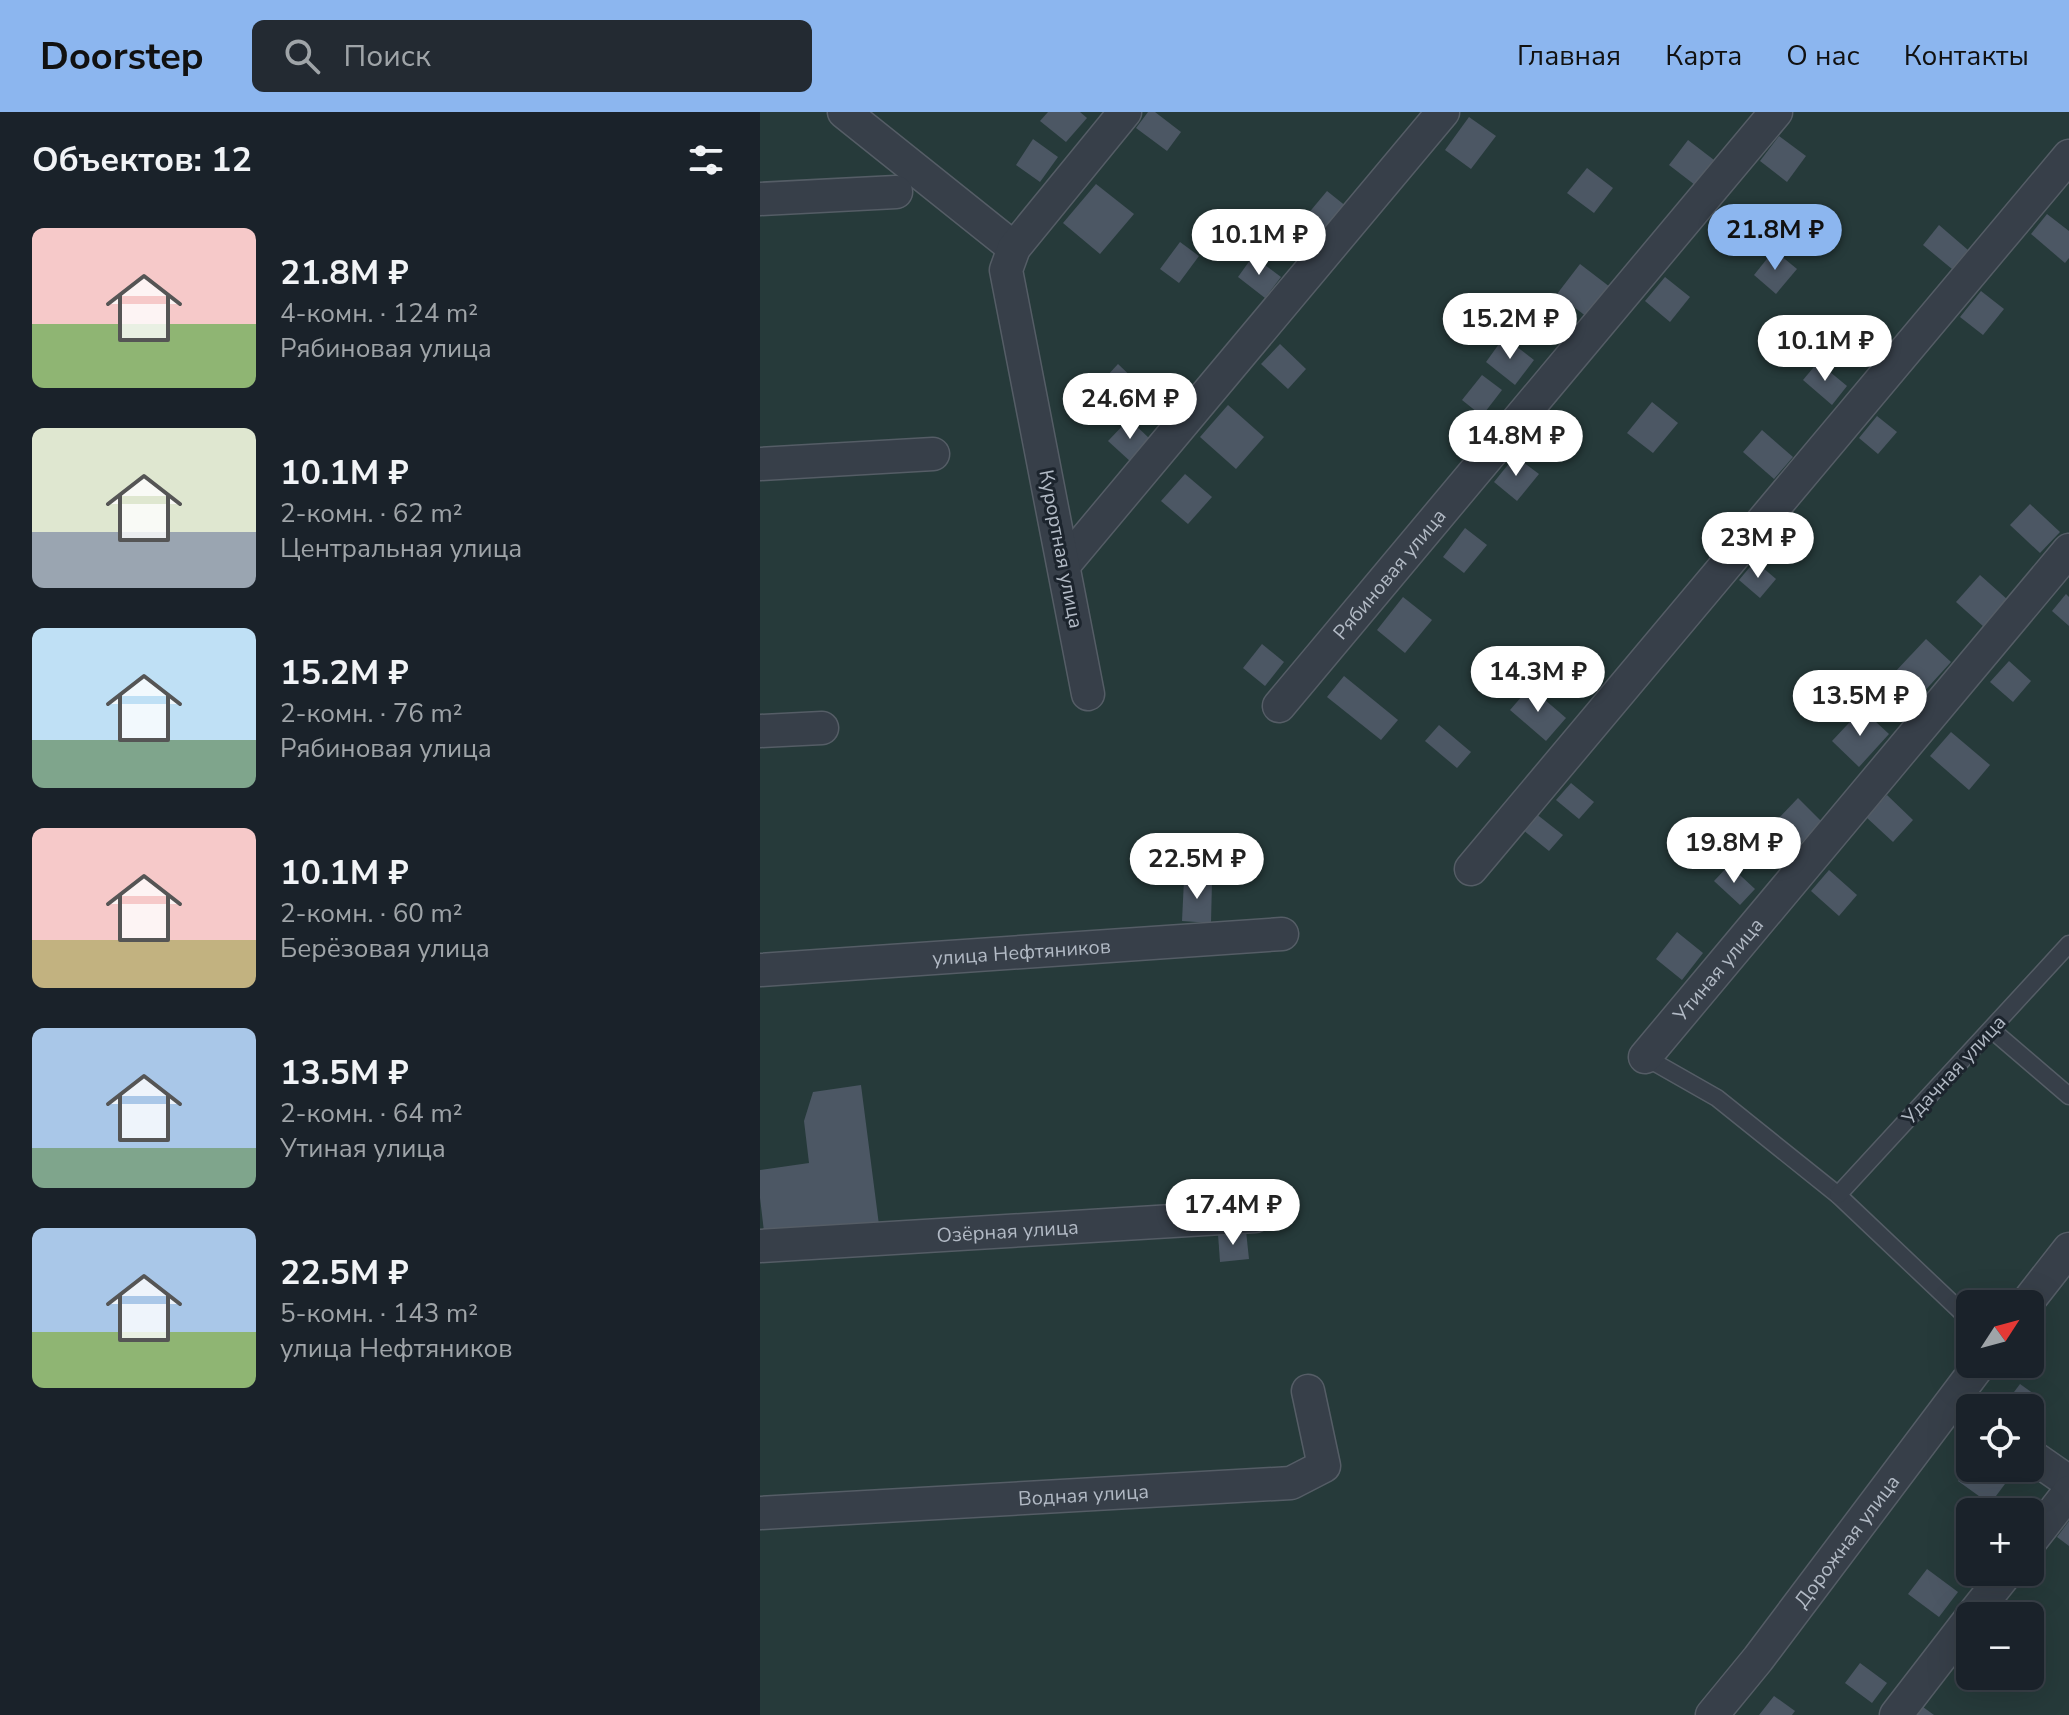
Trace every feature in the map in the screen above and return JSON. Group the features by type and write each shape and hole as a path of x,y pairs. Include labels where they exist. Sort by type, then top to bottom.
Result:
{"street":[{"path":"844,112 1014,248 1125,112"},
{"path":"1064,565 1443,112"},
{"name":"Рябиновая улица","path":"1279,706 1776,112"},
{"path":"1471,869 2069,156"},
{"path":"760,199 896,192"},
{"name":"Курортная улица","path":"1014,248 1006,270 1088,694"},
{"path":"760,464 933,454"},
{"name":"Утиная улица","path":"1645,1057 2069,550"},
{"path":"760,731 822,728"},
{"name":"улица Нефтяников","path":"760,970 1282,934"},
{"name":"Озёрная улица","path":"760,1246 1255,1216"},
{"path":"2037,1290 2069,1249"},
{"name":"Водная улица","path":"760,1513 1291,1483 1324,1466 1308,1391"},
{"name":"Дорожная улица","path":"1712,1715 1956,1414"},
{"path":"2044,1465 2069,1482"},
{"path":"2044,1524 2069,1492"},
{"path":"1984,1602 1996,1586"},
{"path":"1896,1715 1956,1637"}],"lane":[{"name":"Удачная улица","path":"1838,1195 2069,944"},
{"path":"1992,1030 2069,1096"},
{"path":"1645,1057 1717,1098 1838,1195 1956,1307"}],"green space":[{"path":"760,112 2069,112 2069,1715 760,1715"}],"building":[{"path":"1048,112 1080,112 1087,118 1066,142 1040,121"},
{"path":"1148,112 1155,112 1181,132 1167,151 1136,128"},
{"path":"1469,117 1496,136 1471,169 1445,150"},
{"path":"1779,136 1806,156 1787,182 1760,161"},
{"path":"1033,139 1058,157 1040,182 1016,165"},
{"path":"1688,140 1714,160 1695,185 1669,165"},
{"path":"1587,168 1613,188 1594,213 1567,193"},
{"path":"1096,184 1134,214 1100,254 1063,223"},
{"path":"1327,191 1347,207 1326,231 1307,215"},
{"path":"2047,214 2069,231 2069,258 2065,263 2031,234"},
{"path":"1939,225 1968,250 1952,269 1923,245"},
{"path":"1180,242 1199,256 1179,283 1160,269"},
{"path":"1774,250 1797,269 1776,294 1754,275"},
{"path":"1253,256 1281,277 1265,298 1238,277"},
{"path":"1580,264 1610,287 1587,317 1557,294"},
{"path":"1665,277 1690,297 1670,322 1645,301"},
{"path":"1981,291 2004,309 1983,335 1960,317"},
{"path":"1504,337 1534,360 1515,385 1486,362"},
{"path":"1280,344 1306,369 1288,389 1261,364"},
{"path":"1818,362 1847,386 1832,405 1803,380"},
{"path":"1118,364 1140,385 1117,410 1095,389"},
{"path":"1482,375 1502,390 1482,416 1462,400"},
{"path":"1652,402 1678,423 1653,453 1627,433"},
{"path":"1228,405 1264,437 1236,469 1200,437"},
{"path":"1877,416 1897,432 1878,454 1859,438"},
{"path":"1129,419 1151,440 1131,462 1108,441"},
{"path":"1762,430 1793,457 1774,479 1743,452"},
{"path":"1515,456 1539,474 1517,501 1494,482"},
{"path":"1185,474 1212,497 1188,524 1161,501"},
{"path":"2030,504 2060,532 2040,553 2010,525"},
{"path":"1465,528 1487,545 1464,573 1443,557"},
{"path":"1755,561 1776,579 1760,598 1739,580"},
{"path":"1980,575 2008,600 1984,627 1956,602"},
{"path":"2066,594 2069,597 2069,626 2052,611"},
{"path":"1403,597 1432,620 1405,653 1377,630"},
{"path":"1926,639 1951,662 1921,695 1895,672"},
{"path":"1262,644 1284,662 1265,686 1243,668"},
{"path":"2009,661 2031,681 2013,702 1990,682"},
{"path":"1344,676 1398,720 1381,740 1327,697"},
{"path":"1530,687 1566,718 1546,741 1510,710"},
{"path":"1862,709 1889,734 1859,767 1832,741"},
{"path":"1439,725 1471,752 1457,768 1425,741"},
{"path":"1951,732 1990,765 1969,790 1930,756"},
{"path":"1571,783 1594,802 1579,819 1556,800"},
{"path":"1887,795 1913,820 1893,842 1866,817"},
{"path":"1798,798 1822,822 1800,844 1776,821"},
{"path":"1535,813 1563,835 1549,851 1522,829"},
{"path":"1729,865 1755,889 1740,905 1714,881"},
{"path":"1829,870 1857,895 1839,916 1811,891"},
{"path":"1184,880 1212,881 1211,923 1182,921"},
{"path":"1677,932 1703,953 1682,980 1656,959"},
{"path":"861,1085 879,1225 765,1240 760,1170 809,1163 804,1121 813,1092"},
{"path":"1246,1231 1249,1259 1220,1262 1218,1234"},
{"path":"2020,1384 2034,1394 2012,1394"},
{"path":"1959,1482 2005,1484 1994,1498 1982,1498"},
{"path":"2069,1521 2069,1546 2057,1537"},
{"path":"1927,1569 1958,1592 1939,1617 1908,1594"},
{"path":"1860,1663 1887,1683 1872,1703 1845,1683"},
{"path":"1774,1696 1795,1711 1792,1715 1759,1715"},
{"path":"1923,1707 1934,1715 1917,1715"}]}
